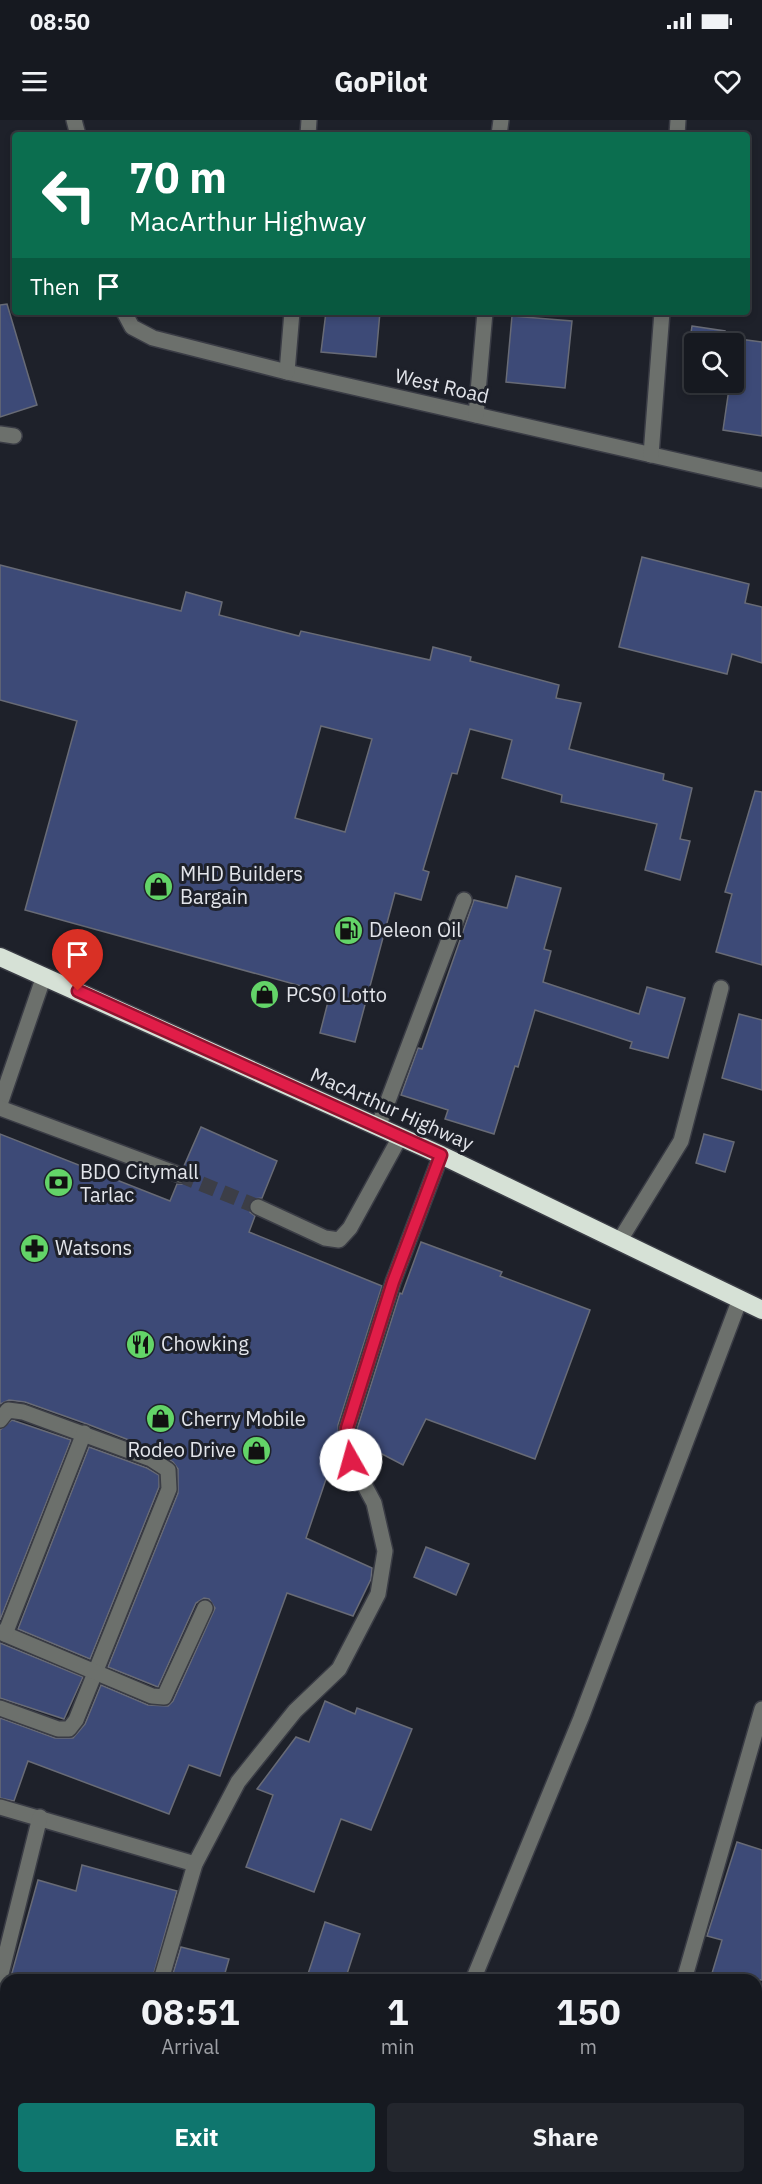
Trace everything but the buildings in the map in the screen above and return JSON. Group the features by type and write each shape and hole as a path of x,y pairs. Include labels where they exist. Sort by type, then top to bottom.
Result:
{"highway":[{"name":"MacArthur Highway","path":"0,957 441,1155 762,1310"}],"street":[{"name":"West Road","path":"126,315 132,327 153,338 287,372 762,480"},
{"path":"287,372 292,315"},
{"path":"476,415 485,315"},
{"path":"651,455 662,315"},
{"path":"378,1127 464,900"},
{"path":"0,1104 44,976"},
{"path":"620,1240 681,1141 721,988"},
{"path":"0,1108 180,1175"},
{"path":"258,1207 325,1238 339,1240 350,1227 400,1137"},
{"path":"163,1974 195,1864 238,1782 295,1711 339,1669 378,1594 385,1551 374,1503 351,1460 347,1428 393,1282 441,1155"},
{"path":"475,1974 581,1718 740,1299"},
{"path":"0,1420 8,1410 24,1412 152,1459 168,1470 169,1489 95,1672 69,1729 58,1729 0,1708"},
{"path":"84,1433 2,1633 152,1696 164,1696 205,1608"},
{"path":"686,1974 762,1709"},
{"path":"0,1807 195,1864"},
{"path":"1,1974 40,1817"}],"tunnel":[{"path":"180,1175 258,1207"}],"place":[{"name":"MHD Builders Bargain","path":"159,886"},
{"name":"Deleon Oil","path":"348,930"},
{"name":"PCSO Lotto","path":"265,995"},
{"name":"BDO Citymall Tarlac","path":"59,1183"},
{"name":"Watsons","path":"34,1248"},
{"name":"Chowking","path":"140,1344"},
{"name":"Cherry Mobile","path":"160,1419"},
{"name":"Rodeo Drive","path":"257,1450"}],"route":[{"path":"78,991 441,1155 393,1282 347,1428 351,1460"}]}
